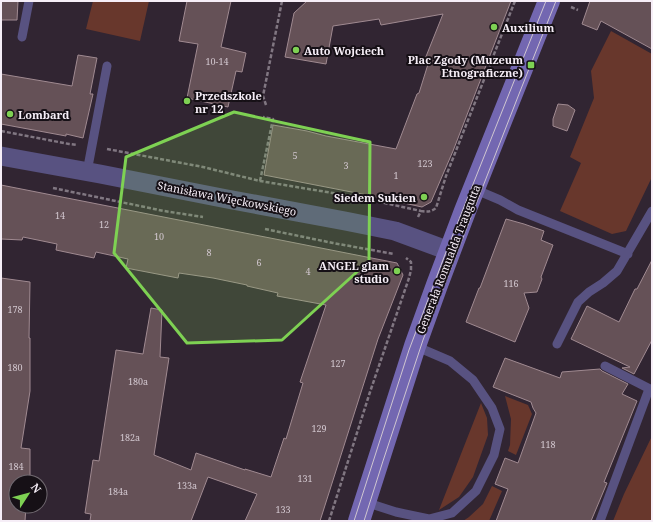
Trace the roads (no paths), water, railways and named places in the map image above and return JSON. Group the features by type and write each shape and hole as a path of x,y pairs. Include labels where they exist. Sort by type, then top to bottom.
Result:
{"main road":[{"name":"Generała Romualda Traugutta","path":"362,511 415,346 449,251 549,1"}],"street":[{"name":"Stanisława Więckowskiego","path":"1,156 394,231 449,251"}],"lane":[{"path":"22,37 29,1"},
{"path":"86,172 107,66"},
{"path":"474,189 500,200 518,210 628,254"},
{"path":"557,344 578,302 617,271 652,211"},
{"path":"362,511 396,512 429,519 452,514 476,490 494,455 500,429 492,408 473,380 450,361 415,346"},
{"path":"600,521 651,389 604,366"}],"tram line":[{"path":"354,521 409,350 446,252 546,1"},
{"path":"364,521 423,340 556,1"}],"place":[{"name":"Auxilium","path":"494,27"},
{"name":"Auto Wojciech","path":"296,50"},
{"name":"Plac Zgody (Muzeum Etnograficzne)","path":"531,65"},
{"name":"Przedszkole nr 12","path":"187,101"},
{"name":"Lombard","path":"10,114"},
{"name":"Siedem Sukien","path":"424,197"},
{"name":"ANGEL glam studio","path":"397,271"}]}
